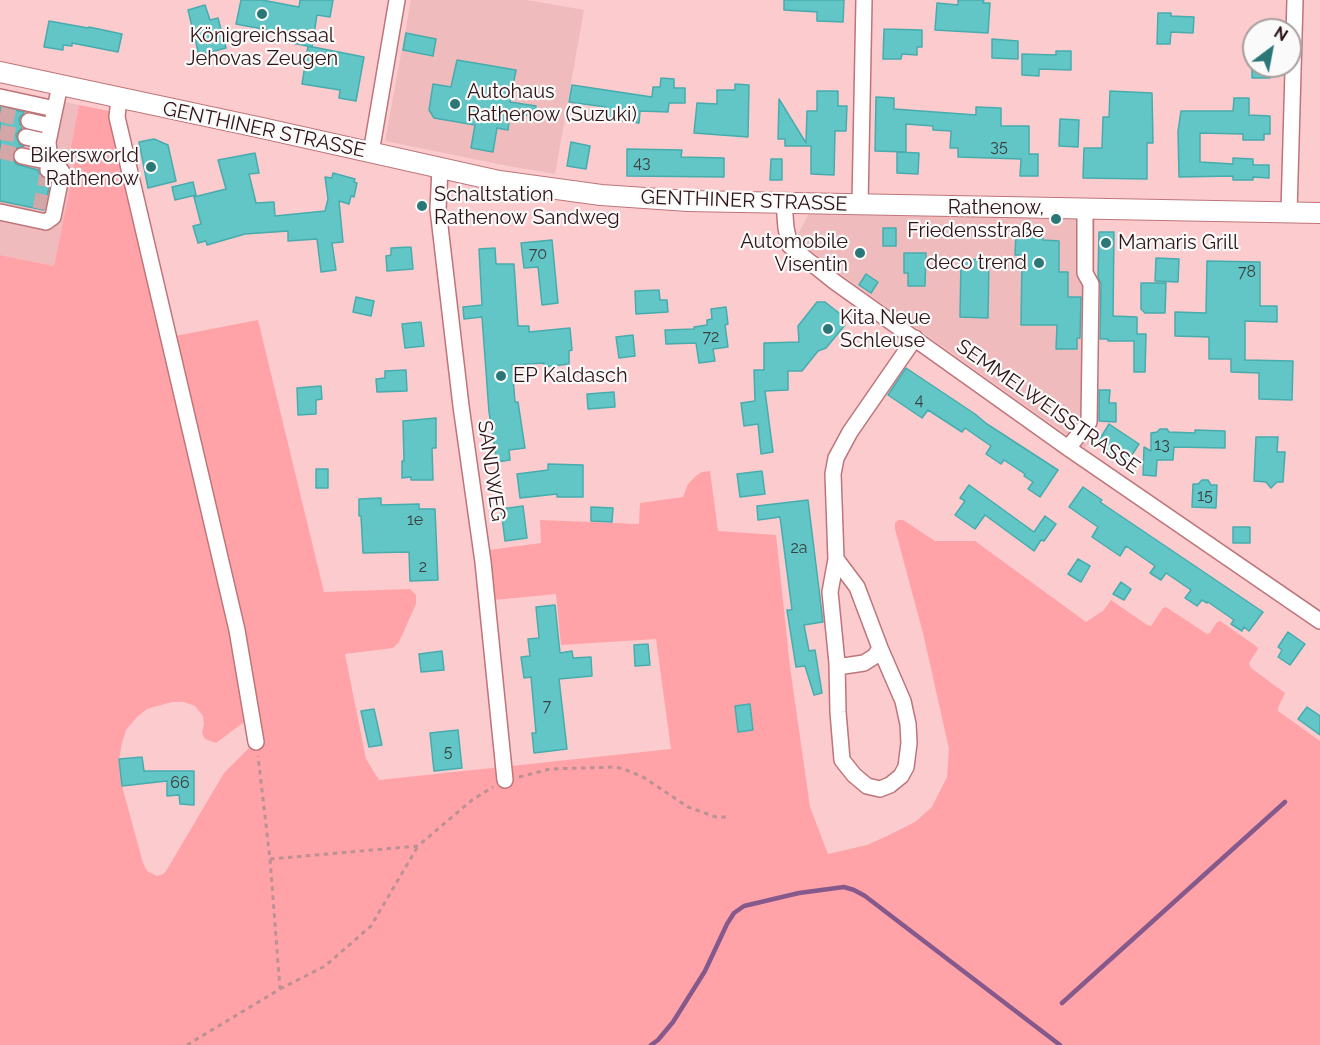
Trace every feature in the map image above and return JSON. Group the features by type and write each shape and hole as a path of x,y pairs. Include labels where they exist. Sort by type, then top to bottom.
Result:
{"main road":[{"name":"GENTHINER STRASSE","path":"0,72 499,182 601,195 677,201 1320,213"}],"street":[{"path":"371,153 397,0"},
{"path":"860,204 864,0"},
{"path":"1289,212 1295,0"},
{"path":"49,166 48,142 60,85"},
{"path":"0,97 55,108"},
{"path":"119,99 117,117 237,630 256,742"},
{"path":"29,121 51,126"},
{"path":"26,137 48,142"},
{"path":"0,212 53,217 62,172 57,165 49,166 22,156"},
{"name":"SANDWEG","path":"440,169 438,209 461,406 483,562 506,780"},
{"name":"SEMMELWEISSTRASSE","path":"784,203 790,246 835,282 1068,448 1320,621"},
{"path":"1068,448 1089,422 1091,284 1085,273 1085,209"},
{"path":"836,560 857,587 903,701 908,724 909,743 906,767 901,776 890,785 880,789 867,786 842,760 837,663 830,592 836,560 833,474 836,458 850,432 915,339"},
{"path":"837,663 844,666 864,663 875,656 880,648"}],"path":[{"path":"256,742 270,859 280,989"},
{"path":"187,1045 280,989 325,966 371,926 418,846 472,800 506,780 550,769 616,768 643,777 688,807 716,817 729,817"},
{"path":"270,859 418,846"}],"shaded area":[{"path":"411,0 527,0 584,10 555,174 385,141"},
{"path":"0,88 79,105 71,146 74,168 54,266 0,255"},
{"path":"79,105 109,111 196,477 248,719 216,743 205,739 202,733 203,716 195,706 184,702 172,702 147,709 126,730 119,759 122,786 147,871 157,876 166,871 224,773 252,745 262,742 241,628 175,336 258,320 324,592 410,589 416,595 416,604 399,642 393,648 345,654 366,759 379,780 671,749 656,639 561,645 556,594 494,600 489,550 541,543 540,520 639,524 640,503 683,497 688,484 697,475 710,471 718,531 776,535 790,667 810,807 828,854 867,845 885,837 915,822 932,807 947,777 949,749 923,633 895,529 895,523 903,520 935,541 975,541 1086,622 1104,610 1111,600 1151,626 1166,607 1207,634 1220,621 1256,646 1258,649 1249,663 1251,668 1285,693 1278,711 1320,741 1320,1045 0,1045 0,255 54,266 74,168 71,146"},
{"path":"810,211 1095,216 1093,437 1085,448 825,263 797,236"}],"building":[{"path":"241,0 262,0 299,7 300,0 333,0 330,17 317,15 312,47 292,43 294,35 236,24"},
{"path":"784,0 844,0 843,22 817,21 817,12 784,10"},
{"path":"958,0 984,0 983,3 990,3 988,33 935,30 937,3 958,5"},
{"path":"205,5 210,20 218,18 226,48 199,55 188,10"},
{"path":"1158,13 1194,17 1193,33 1171,32 1170,44 1157,44"},
{"path":"49,21 122,34 118,52 72,43 72,46 63,45 63,50 44,47"},
{"path":"884,29 922,30 922,47 917,47 917,55 902,54 901,59 883,59"},
{"path":"406,33 436,39 433,56 403,50"},
{"path":"992,39 1018,41 1018,59 992,58"},
{"path":"308,46 364,57 356,101 339,98 340,90 302,84"},
{"path":"1056,51 1071,51 1071,70 1039,69 1039,76 1022,75 1022,54 1056,55"},
{"path":"457,60 516,70 510,102 536,106 535,116 510,114 508,130 497,128 493,152 471,148 475,125 434,118 429,110 433,84 451,87"},
{"path":"661,78 674,79 674,88 685,88 685,103 669,103 668,112 640,111 639,123 604,118 606,107 569,102 572,85 652,97 653,87 660,87"},
{"path":"735,84 749,85 748,137 694,133 697,103 717,104 717,90 735,90"},
{"path":"817,91 838,91 838,106 847,106 846,131 835,131 834,175 811,174 811,146 785,146 785,139 778,139 779,99 806,143 807,111 817,111"},
{"path":"1110,91 1152,93 1153,143 1147,143 1147,179 1083,178 1084,148 1102,148 1103,117 1109,117"},
{"path":"876,97 894,98 894,109 976,115 976,107 1001,108 1001,126 1029,126 1029,154 1038,154 1038,176 1020,176 1021,159 958,157 958,148 950,148 951,131 933,130 933,126 906,124 906,152 875,151"},
{"path":"1234,98 1249,98 1249,115 1270,116 1270,134 1264,134 1264,140 1243,140 1243,134 1200,133 1200,162 1233,164 1233,158 1253,159 1253,165 1269,165 1269,178 1253,177 1253,180 1233,180 1233,176 1179,177 1178,131 1181,111 1233,111"},
{"path":"0,107 25,112 19,119 22,128 16,135 19,144 24,146 15,149 13,158 16,164 38,170 46,180 51,179 44,210 0,201"},
{"path":"1060,119 1079,120 1078,147 1059,146"},
{"path":"154,139 168,145 176,181 148,188 139,142"},
{"path":"571,142 590,146 586,169 567,166"},
{"path":"627,149 682,150 681,157 724,158 724,177 627,176"},
{"path":"897,152 919,153 918,174 897,173"},
{"path":"255,153 259,173 249,174 256,203 274,202 275,216 325,211 328,199 325,177 332,178 333,173 355,179 354,182 357,183 354,197 351,196 349,204 339,201 343,242 332,243 336,270 321,272 317,239 288,241 288,231 245,234 207,245 206,241 198,243 193,226 201,224 194,197 226,189 218,160"},
{"path":"771,159 782,159 782,180 770,180"},
{"path":"193,182 196,195 175,200 172,187"},
{"path":"883,228 896,228 896,246 883,246"},
{"path":"1099,232 1114,232 1113,316 1137,317 1137,334 1146,334 1145,372 1134,372 1134,341 1100,339"},
{"path":"1016,233 1043,233 1043,240 1059,241 1059,272 1068,272 1068,297 1081,297 1080,338 1077,338 1077,349 1056,349 1057,325 1021,325 1022,255 1015,255"},
{"path":"552,240 558,303 542,305 538,267 524,268 521,243"},
{"path":"411,247 413,269 387,271 386,256 391,255 391,248"},
{"path":"495,248 496,264 514,264 518,326 529,326 529,332 570,328 572,350 569,351 569,364 544,367 544,363 512,365 515,402 518,402 525,448 509,450 510,460 497,462 489,412 482,317 464,319 463,307 482,305 479,249"},
{"path":"904,253 926,253 925,286 908,286 908,273 904,273"},
{"path":"1156,258 1179,259 1178,282 1155,281"},
{"path":"961,259 989,260 988,318 960,317"},
{"path":"1207,261 1260,262 1260,306 1277,306 1277,322 1245,321 1245,360 1293,361 1292,400 1259,399 1259,373 1231,372 1231,359 1209,359 1209,337 1175,336 1175,312 1206,313"},
{"path":"866,274 878,282 871,293 859,285"},
{"path":"1141,283 1166,283 1165,313 1145,313 1141,309"},
{"path":"659,290 660,300 667,300 668,312 636,314 635,291"},
{"path":"356,297 374,301 371,316 353,312"},
{"path":"817,302 825,302 844,317 845,325 826,348 818,351 802,371 788,371 788,390 765,391 773,452 761,454 758,424 744,426 741,403 755,401 754,370 764,370 764,343 799,342 798,326"},
{"path":"726,307 728,324 725,325 728,347 713,349 715,361 699,363 696,343 666,344 665,330 694,329 694,327 707,325 707,320 712,319 711,309"},
{"path":"421,322 424,346 405,348 402,324"},
{"path":"633,335 635,356 619,358 616,337"},
{"path":"906,368 1058,470 1040,497 1028,489 1033,482 1024,476 1025,474 1004,460 1001,464 986,454 991,446 965,428 962,432 928,410 922,418 888,395"},
{"path":"406,370 407,391 377,392 376,379 385,378 385,371"},
{"path":"321,386 322,399 316,400 316,414 298,415 297,388"},
{"path":"1099,390 1110,390 1109,403 1116,403 1116,422 1099,421"},
{"path":"614,392 615,407 588,409 587,394"},
{"path":"436,418 436,448 432,448 433,480 402,478 403,421"},
{"path":"1109,424 1139,444 1126,464 1105,450 1107,448 1098,442"},
{"path":"1167,429 1169,432 1195,433 1195,430 1225,431 1225,448 1174,447 1173,460 1157,460 1156,476 1143,475 1144,447 1151,451 1151,433"},
{"path":"1256,437 1278,437 1277,452 1285,452 1283,482 1277,482 1271,488 1266,482 1254,481"},
{"path":"548,464 583,465 583,497 557,497 557,494 520,498 517,474 548,470"},
{"path":"316,469 328,469 328,488 316,488"},
{"path":"762,471 765,494 740,497 737,474"},
{"path":"1202,480 1208,480 1211,485 1217,485 1216,508 1192,507 1193,484 1198,484"},
{"path":"969,485 1034,532 1045,516 1056,524 1034,551 985,515 975,529 955,515 965,501 960,498"},
{"path":"1083,487 1102,500 1100,502 1263,612 1249,631 1244,627 1242,631 1231,624 1234,620 1208,602 1202,600 1197,606 1185,598 1191,590 1166,573 1161,580 1150,573 1155,566 1126,546 1120,556 1092,537 1098,527 1069,507"},
{"path":"381,498 381,505 419,504 419,509 435,509 438,580 410,581 409,552 363,553 359,499"},
{"path":"808,500 823,622 804,625 809,651 815,650 822,693 814,695 805,666 796,667 787,610 792,610 780,517 758,520 757,506"},
{"path":"523,506 527,538 505,541 501,509"},
{"path":"591,507 613,508 612,522 591,521"},
{"path":"1233,527 1250,527 1250,543 1233,543"},
{"path":"1078,559 1090,566 1081,582 1068,574"},
{"path":"1121,582 1131,589 1124,600 1113,594"},
{"path":"555,605 560,653 572,651 573,658 591,657 592,676 559,679 567,749 534,753 532,733 536,733 531,677 524,678 521,657 530,656 528,639 539,638 536,607"},
{"path":"1288,632 1305,644 1290,665 1278,657 1282,650 1278,647"},
{"path":"648,644 650,665 635,666 634,645"},
{"path":"442,651 444,670 421,672 419,654"},
{"path":"750,704 753,730 738,732 735,706"},
{"path":"1307,707 1320,716 1320,735 1298,719"},
{"path":"374,709 382,745 369,747 361,711"},
{"path":"458,730 462,768 434,771 430,733"},
{"path":"142,757 144,771 194,771 194,805 180,804 179,795 167,796 167,781 122,786 119,759"}],"waterway":[{"path":"1062,1003 1285,802"},
{"path":"651,1045 673,1022 705,971 734,913 744,906 799,893 844,887 865,896 1060,1045"}],"tunnel":[{"path":"0,114 29,121"},
{"path":"0,132 26,137"},
{"path":"0,151 22,156"},
{"path":"40,209 48,170"}],"place":[{"name":"Königreichssaal Jehovas Zeugen","path":"262,14"},
{"name":"Autohaus Rathenow (Suzuki)","path":"455,104"},
{"name":"Bikersworld Rathenow","path":"151,167"},
{"name":"Schaltstation Rathenow Sandweg","path":"422,206"},
{"name":"Rathenow, Friedensstraße","path":"1056,219"},
{"name":"Mamaris Grill","path":"1106,243"},
{"name":"Automobile Visentin","path":"860,253"},
{"name":"deco trend","path":"1039,263"},
{"name":"Kita Neue Schleuse","path":"828,329"},
{"name":"EP Kaldasch","path":"501,376"}]}
